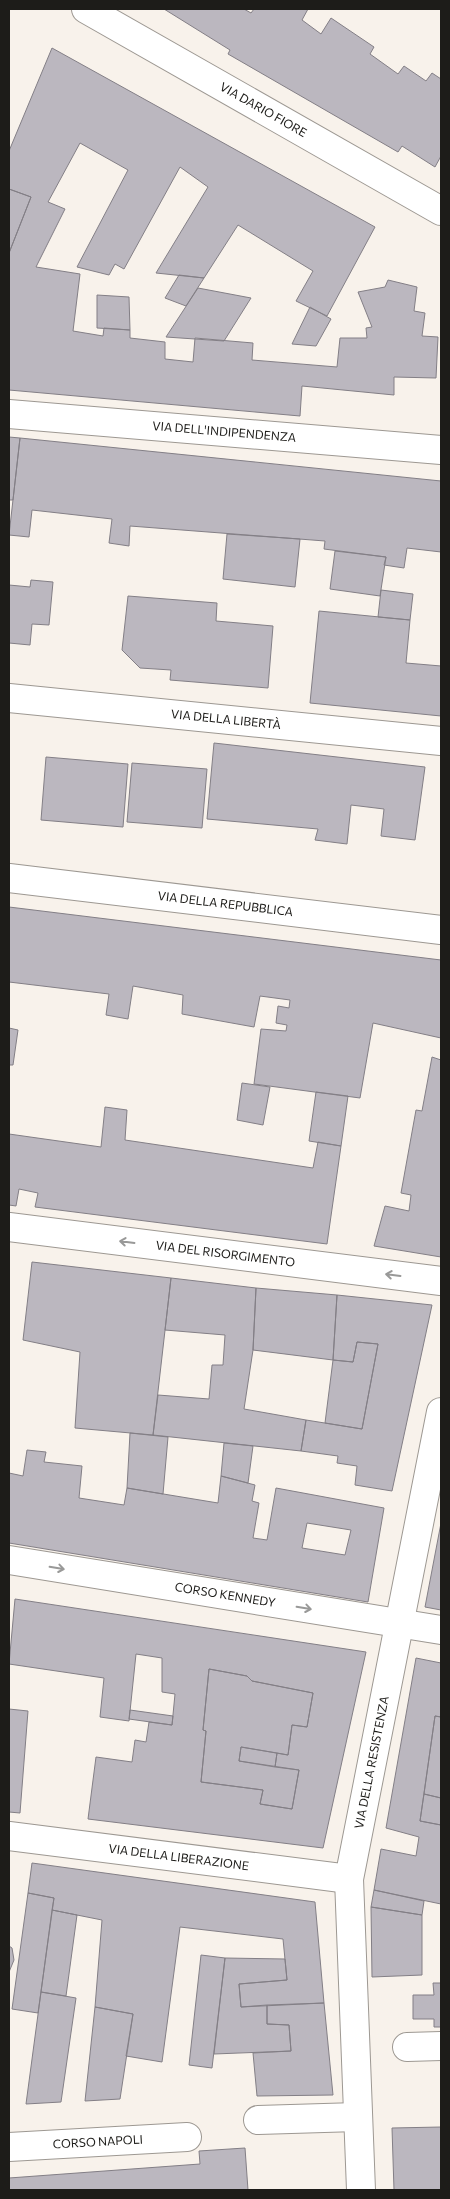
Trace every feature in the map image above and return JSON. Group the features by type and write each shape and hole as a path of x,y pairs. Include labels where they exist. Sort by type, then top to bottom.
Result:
{"street":[{"name":"VIA DARIO FIORE","path":"86,9 441,211"},
{"name":"VIA DELL'INDIPENDENZA","path":"9,414 441,450"},
{"name":"VIA DELLA LIBERTÀ","path":"9,698 441,742"},
{"name":"VIA DELLA REPUBBLICA","path":"9,878 441,930"},
{"name":"VIA DEL RISORGIMENTO","path":"9,1227 441,1280"},
{"name":"VIA DELLA RESISTENZA","path":"362,2190 357,2117 349,1878 401,1623 441,1412"},
{"name":"CORSO KENNEDY","path":"9,1560 441,1630"},
{"name":"VIA DELLA LIBERAZIONE","path":"9,1836 349,1878"},
{"path":"407,2046 441,2046"},
{"path":"258,2120 357,2117"},
{"name":"CORSO NAPOLI","path":"9,2147 187,2137"}],"building":[{"path":"164,9 244,9 251,13 254,9 308,9 302,20 321,34 331,18 374,47 370,54 398,74 404,66 426,81 432,73 441,79 441,156 435,167 402,146 398,152 228,54 230,50"},
{"path":"52,48 375,227 327,316 296,301 313,271 238,225 204,278 156,273 208,187 180,167 124,269 115,264 109,275 77,267 128,170 80,143 48,202 65,209 36,267 80,274 73,331 103,336 104,328 130,330 130,338 165,342 165,359 193,362 195,338 253,343 252,360 337,367 340,338 367,338 366,328 372,327 358,292 385,287 388,280 417,287 414,311 425,313 422,336 438,337 436,378 394,377 394,395 302,386 300,416 9,390 9,253 31,197 9,189 9,151"},
{"path":"9,189 31,197 9,253"},
{"path":"179,275 204,278 186,306 165,298"},
{"path":"198,288 251,298 224,341 166,337"},
{"path":"97,295 129,297 130,330 97,328"},
{"path":"310,307 331,319 316,346 292,344"},
{"path":"9,437 20,438 13,500 9,500"},
{"path":"20,438 441,481 441,552 407,548 404,568 384,565 386,557 324,549 325,541 130,526 129,546 109,543 112,519 32,510 29,537 9,535"},
{"path":"227,534 300,539 295,587 223,579"},
{"path":"335,551 386,557 380,596 330,589"},
{"path":"31,580 53,582 49,625 32,624 30,645 9,643 9,585 30,587"},
{"path":"381,590 413,594 410,620 378,617"},
{"path":"128,596 217,603 216,621 273,626 268,688 170,680 171,670 140,668 122,650"},
{"path":"319,611 410,620 406,663 441,666 441,716 310,703"},
{"path":"214,743 425,767 415,840 381,836 384,809 351,805 347,844 315,840 318,829 207,819"},
{"path":"46,757 128,764 123,827 41,820"},
{"path":"132,763 207,769 202,828 127,822"},
{"path":"9,907 441,960 441,1038 373,1023 360,1098 254,1084 261,1029 286,1031 287,1025 276,1023 278,1006 289,1008 290,1000 260,996 254,1027 182,1014 183,995 133,986 128,1019 106,1015 109,994 9,982"},
{"path":"9,1028 18,1030 13,1065 9,1065"},
{"path":"432,1057 441,1060 441,1257 374,1246 385,1206 409,1211 411,1195 401,1193 416,1110 422,1111"},
{"path":"242,1083 270,1087 263,1125 237,1120"},
{"path":"316,1092 348,1096 341,1146 309,1141"},
{"path":"105,1107 127,1110 125,1140 313,1168 318,1142 341,1146 327,1244 35,1207 38,1193 19,1189 16,1206 9,1205 9,1134 101,1147"},
{"path":"32,1262 171,1278 153,1435 75,1428 80,1352 23,1340"},
{"path":"171,1278 256,1288 253,1350 244,1409 306,1420 301,1451 153,1435 158,1395 209,1399 212,1365 223,1365 225,1335 165,1330"},
{"path":"256,1288 337,1295 333,1360 253,1350"},
{"path":"337,1295 432,1305 392,1491 355,1485 357,1466 337,1463 338,1456 301,1451 306,1420 362,1429 378,1344 357,1342 353,1362 333,1360"},
{"path":"357,1342 378,1344 362,1429 325,1423 333,1360 353,1362"},
{"path":"130,1433 168,1437 163,1494 127,1488"},
{"path":"224,1443 253,1446 248,1483 221,1476"},
{"path":"27,1450 46,1452 44,1462 82,1466 79,1498 124,1505 127,1488 218,1503 221,1476 255,1485 252,1501 259,1503 253,1538 267,1540 276,1488 384,1508 368,1602 9,1543 9,1473 23,1476","holes":["307,1523 351,1530 345,1555 302,1548"]},
{"path":"441,1523 441,1610 425,1607"},
{"path":"15,1599 366,1652 323,1848 88,1819 96,1757 132,1762 135,1740 146,1742 149,1722 172,1725 175,1694 162,1692 162,1658 136,1654 129,1721 100,1717 104,1678 9,1664","holes":["209,1669 247,1676 252,1681 313,1693 307,1727 292,1725 288,1755 277,1753 275,1767 299,1770 292,1809 260,1804 263,1790 201,1782 206,1731 203,1730"]},
{"path":"416,1658 441,1663 441,1717 435,1716 420,1821 441,1825 441,1904 374,1890 381,1849 416,1856 419,1837 386,1828"},
{"path":"209,1669 247,1676 252,1681 313,1693 307,1727 292,1725 288,1755 241,1747 239,1761 299,1770 292,1809 260,1804 263,1790 201,1782 206,1731 203,1730"},
{"path":"9,1709 28,1711 20,1813 9,1812"},
{"path":"130,1710 173,1716 172,1725 129,1719"},
{"path":"435,1716 441,1717 441,1798 424,1794"},
{"path":"241,1747 277,1753 275,1767 239,1761"},
{"path":"424,1794 441,1798 441,1825 420,1821"},
{"path":"32,1863 315,1902 324,2003 241,2007 239,1984 287,1980 283,1939 180,1927 162,2062 126,2056 133,2014 95,2007 102,1920 52,1910 54,1898 28,1893"},
{"path":"374,1890 424,1901 422,1915 371,1907"},
{"path":"28,1893 54,1898 38,2013 12,2009"},
{"path":"371,1907 422,1915 422,1975 372,1977"},
{"path":"52,1910 77,1915 66,1996 41,1992"},
{"path":"9,1946 12,1948 14,1960 9,1972"},
{"path":"201,1955 225,1958 212,2068 189,2065"},
{"path":"225,1958 285,1959 287,1980 239,1984 241,2007 267,2005 267,2024 289,2025 291,2051 214,2054"},
{"path":"433,1983 441,1983 441,2027 434,2027 434,2019 413,2019 413,1995 434,1995"},
{"path":"41,1992 76,1998 61,2102 26,2104"},
{"path":"324,2003 333,2095 257,2096 253,2053 291,2051 289,2025 267,2024 267,2005"},
{"path":"95,2007 133,2014 120,2099 85,2101"},
{"path":"441,2127 441,2190 394,2190 392,2128"},
{"path":"245,2148 248,2190 9,2190 9,2178 200,2164 199,2151"}]}
